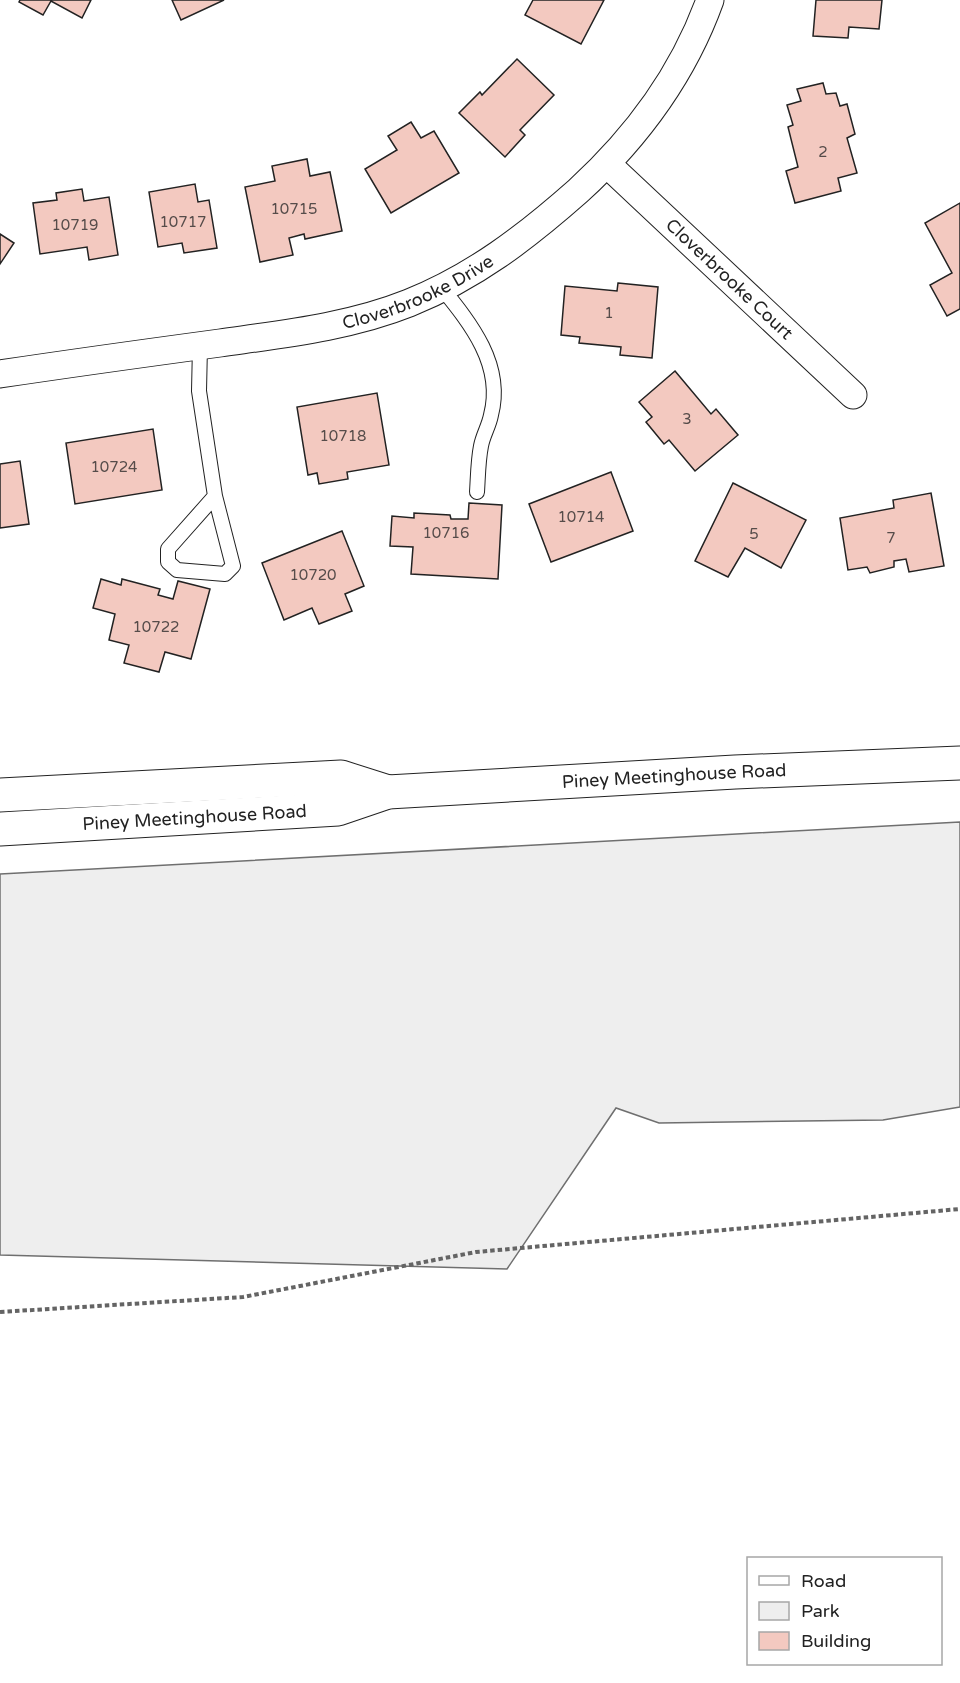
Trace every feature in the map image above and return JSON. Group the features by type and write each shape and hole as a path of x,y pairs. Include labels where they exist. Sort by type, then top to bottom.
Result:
{"main road":[{"name":"Piney Meetinghouse Road","path":"0,829 338,809 388,792 735,772 960,763"},
{"name":"Piney Meetinghouse Road","path":"0,795 341,777 388,792"}],"street":[{"name":"Cloverbrooke Drive","path":"0,374 348,323 410,303 479,269 529,235 607,164 657,105 690,49 710,0"},
{"name":"Cloverbrooke Court","path":"607,164 853,395"}],"lane":[{"path":"441,287 471,324 491,365 494,389 492,414 481,444 477,492"},
{"path":"200,346 199,391 215,496 232,566 225,574 177,570 168,562 168,549 215,496"}],"path":[{"path":"0,1312 243,1297 476,1252 960,1209"}],"green space":[{"path":"960,822 960,1107 883,1120 659,1123 616,1108 507,1269 0,1255 0,874"}],"building":[{"path":"20,0 91,0 82,18 51,1 43,15 19,2"},
{"path":"172,0 224,0 181,20"},
{"path":"533,0 604,0 581,44 525,15"},
{"path":"816,0 882,0 879,29 849,27 848,38 813,36"},
{"path":"517,59 554,95 520,130 525,135 505,157 459,113 480,92 482,95"},
{"path":"823,83 826,94 836,93 840,106 847,104 855,134 847,138 857,173 838,178 841,191 795,203 786,171 798,167 788,127 793,125 787,105 801,101 797,89"},
{"path":"411,122 421,138 434,131 459,173 391,213 365,169 397,150 388,136"},
{"path":"307,159 310,176 330,172 342,231 305,239 304,234 289,238 293,255 260,262 245,187 275,181 272,166"},
{"path":"195,184 198,202 209,200 217,248 184,253 182,243 158,247 149,192"},
{"path":"82,189 84,201 109,197 118,255 89,260 87,247 40,254 33,203 57,200 56,193"},
{"path":"960,203 960,309 947,316 930,285 952,273 925,223"},
{"path":"0,234 14,243 0,264"},
{"path":"618,283 658,287 652,358 620,355 621,347 579,343 580,337 561,335 565,286 617,291"},
{"path":"675,371 711,414 716,409 738,435 695,471 669,440 664,444 646,422 652,417 639,402"},
{"path":"377,393 389,465 347,472 348,479 319,484 317,473 308,475 297,407"},
{"path":"153,429 162,490 75,504 66,443"},
{"path":"20,461 29,524 0,528 0,464"},
{"path":"611,472 633,531 551,562 529,504"},
{"path":"733,483 806,520 781,568 745,548 728,577 695,561"},
{"path":"931,493 944,566 909,572 906,559 894,561 894,567 870,573 867,567 848,570 840,518 894,508 893,500"},
{"path":"469,503 502,505 498,579 411,574 413,547 390,546 392,516 414,518 414,513 450,515 451,519 468,519"},
{"path":"342,531 364,586 345,594 352,611 319,624 312,608 284,620 262,563"},
{"path":"101,579 121,585 122,579 160,589 158,595 173,599 178,581 210,589 191,659 165,652 159,672 124,663 129,645 109,640 115,614 93,608"}]}
